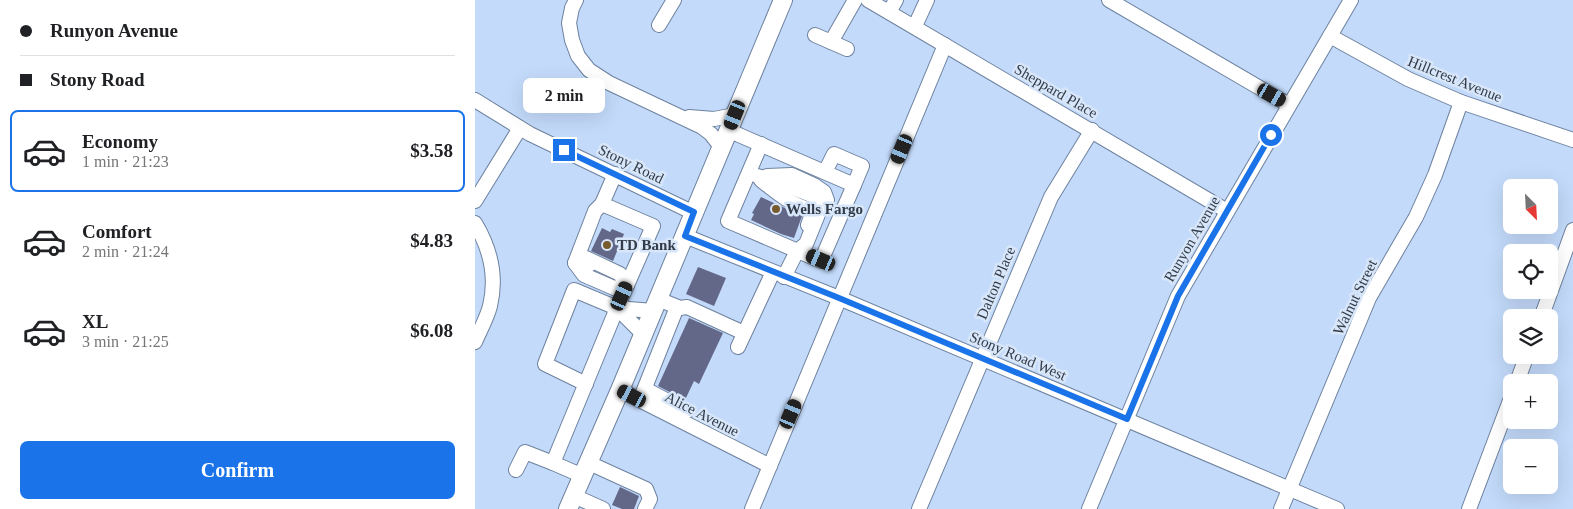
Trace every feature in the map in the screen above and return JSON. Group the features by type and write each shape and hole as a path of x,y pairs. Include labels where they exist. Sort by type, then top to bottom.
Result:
{"main road":[{"path":"571,502 641,341 783,0"}],"street":[{"path":"659,25 674,0"},
{"path":"831,42 855,0"},
{"name":"Sheppard Place","path":"868,0 893,6 915,26 945,45 1227,211"},
{"path":"915,26 927,0"},
{"path":"1109,0 1289,105"},
{"name":"Runyon Avenue","path":"1089,509 1178,296 1351,0"},
{"path":"569,3 569,23 572,40 578,56 589,70 609,84 702,127 711,134 721,147"},
{"path":"815,34 847,49"},
{"name":"Hillcrest Avenue","path":"1330,36 1408,79 1461,102 1573,140"},
{"path":"752,509 945,45"},
{"name":"Stony Road","path":"475,100 520,128 694,212"},
{"name":"Walnut Street","path":"1281,509 1369,298 1416,217 1435,175 1461,102"},
{"path":"680,116 732,122 761,144 854,185"},
{"path":"475,201 520,128"},
{"name":"Dalton Place","path":"919,509 1051,197 1092,130"},
{"path":"761,144 753,175 728,221 803,250 821,260 862,166 834,154 825,172"},
{"path":"587,266 595,211 601,204 615,174"},
{"path":"738,347 744,333 779,274 803,250 821,222 827,201 825,192 792,174 753,175"},
{"path":"753,175 789,186 821,199 821,207 803,250"},
{"path":"753,175 784,199 813,212 803,237 803,250"},
{"path":"553,462 653,226 601,204"},
{"path":"475,223 483,236 491,260 493,278 490,306 475,342"},
{"path":"1544,309 1573,230"},
{"name":"Stony Road West","path":"685,236 839,298 1337,509"},
{"path":"587,266 586,258 620,274 627,285"},
{"path":"587,266 619,278 627,285"},
{"path":"586,384 545,364 574,290 617,308 656,305 687,307 744,333"},
{"path":"645,389 677,307"},
{"path":"617,308 641,341 658,356"},
{"path":"629,369 645,389 687,411"},
{"name":"Alice Avenue","path":"620,390 645,389 770,466"},
{"path":"1469,509 1503,419"},
{"path":"516,470 525,452 553,462 586,469 646,489 649,493 649,499 645,509"},
{"path":"571,502 603,509"}],"building":[{"name":"Wells Fargo","path":"761,197 802,216 794,238 751,220 754,214 752,213"},
{"name":"TD Bank","path":"602,228 610,232 612,229 624,234 613,261 591,251"},
{"path":"698,267 726,278 714,306 686,294"},
{"path":"689,318 723,333 699,384 694,381 685,400 658,386"},
{"path":"620,487 639,496 634,509 622,509 612,505"}],"place":[{"name":"Wells Fargo","path":"776,209"},
{"name":"TD Bank","path":"607,245"}],"route":[{"path":"564,150 694,212 685,236 839,298 1127,419 1178,296 1271,135"}]}
